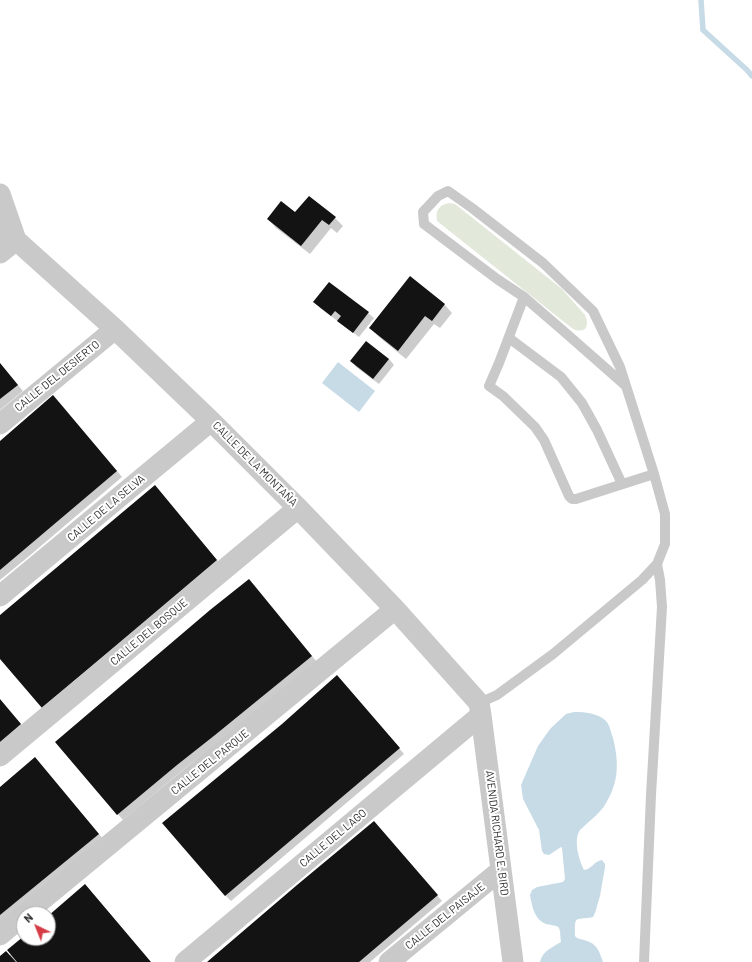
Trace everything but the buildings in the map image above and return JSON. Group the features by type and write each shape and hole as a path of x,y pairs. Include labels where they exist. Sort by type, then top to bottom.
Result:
{"street":[{"path":"0,194 5,240"},
{"name":"CALLE DE LA MONTAÑA","path":"5,240 115,329 211,421 298,508 395,609 480,709"},
{"name":"CALLE DEL DESIERTO","path":"0,424 115,329"},
{"name":"CALLE DE LA SELVA","path":"0,596 211,421"},
{"name":"CALLE DEL BOSQUE","path":"0,756 298,508"},
{"name":"CALLE DEL PARQUE","path":"36,906 395,609"},
{"name":"AVENIDA RICHARD E. BIRD","path":"480,709 513,962"},
{"name":"CALLE DEL LAGO","path":"185,962 480,709"},
{"name":"CALLE DEL PAISAJE","path":"389,962 502,870"},
{"name":"CALLE DEL PARQUE","path":"0,935 16,922"}],"lane":[{"path":"480,709 553,654 642,580 657,564 665,544 665,514 654,474 620,367 593,311 543,263 448,191 438,196 423,212 424,224 497,279 524,297 626,386"},
{"path":"524,297 489,386 535,427 544,440 569,496 572,499 576,499 654,474"},
{"path":"509,338 561,377 582,403 597,430 622,484"},
{"path":"644,962 651,795 662,608 657,564"}],"shaded area":[{"path":"449,203 455,204 562,289 585,315 587,325 585,329 573,329 437,221 438,209"}],"water":[{"path":"338,362 375,391 359,412 322,383"},
{"path":"574,712 595,715 606,721 613,738 616,755 616,780 610,795 604,807 580,830 577,839 580,861 584,870 589,869 597,862 602,860 605,864 600,896 595,913 593,917 577,920 575,929 575,936 592,943 599,951 603,962 540,962 545,952 561,942 560,932 558,927 542,922 536,916 530,895 532,890 537,887 563,882 565,879 562,848 561,847 549,855 544,854 542,851 539,830 523,799 521,785 538,746 550,729 566,714"}],"waterway":[{"path":"701,0 703,30 752,76"}]}
